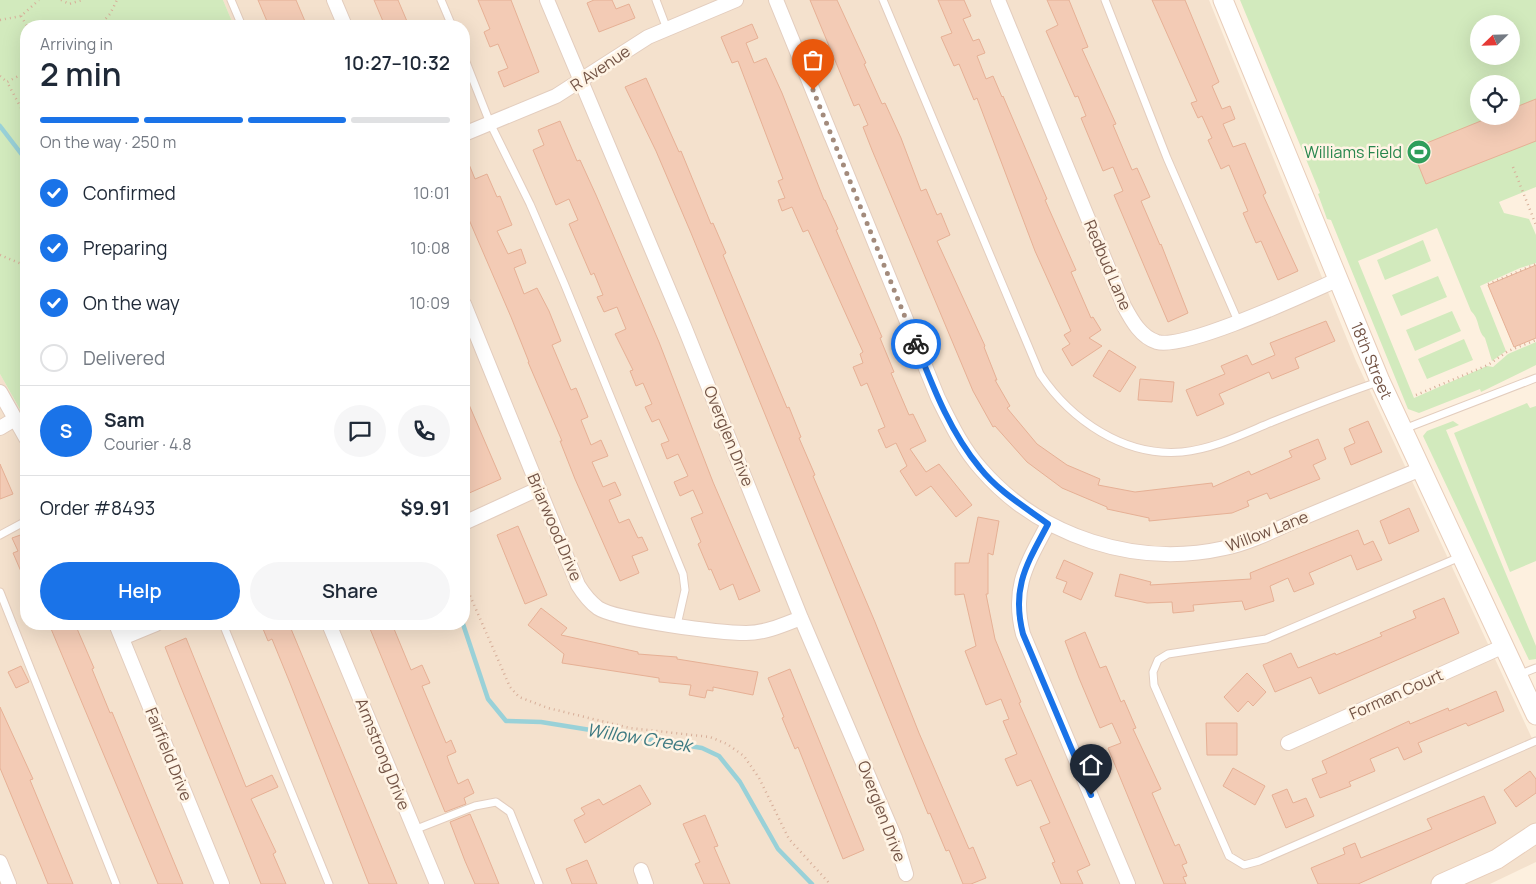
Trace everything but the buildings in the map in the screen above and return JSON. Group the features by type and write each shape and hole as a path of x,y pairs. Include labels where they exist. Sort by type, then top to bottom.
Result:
{"street":[{"path":"334,0 342,20"},
{"name":"Overglen Drive","path":"547,0 684,326 801,618 895,838 906,874"},
{"name":"R Avenue","path":"470,132 556,96 581,82 624,51 667,29 736,0"},
{"name":"Willow Lane","path":"776,0 938,398 955,431 980,468 994,483 1048,524 1077,537 1113,548 1136,552 1188,553 1225,548 1258,537 1421,469"},
{"name":"Redbud Lane","path":"998,0 1124,306 1142,333 1157,342 1177,343 1202,336 1338,280"},
{"name":"18th Street","path":"1223,0 1380,381 1536,715"},
{"name":"Briarwood Drive","path":"470,319 578,585 599,609 613,614 677,625 745,633 774,628 801,618"},
{"path":"0,392 20,428"},
{"path":"0,428 15,419"},
{"path":"470,520 538,490"},
{"path":"1048,524 1024,569 1019,587 1019,618 1023,634 1128,884"},
{"name":"Fairfield Drive","path":"119,630 222,884"},
{"path":"122,638 141,630"},
{"name":"Armstrong Drive","path":"331,630 437,884"},
{"name":"Forman Court","path":"1288,742 1504,646"},
{"path":"1443,884 1498,859 1536,833"},
{"path":"0,862 9,884"},
{"path":"640,870 646,884"}],"lane":[{"path":"231,0 239,20"},
{"path":"441,0 449,20"},
{"path":"656,0 667,29"},
{"path":"883,0 1040,374 1052,392 1074,415 1089,426 1119,441 1146,449 1181,452 1234,438 1380,381"},
{"path":"1105,0 1167,158 1238,321"},
{"path":"470,72 490,124 530,204 564,283 683,574 685,590 677,625"},
{"path":"1403,430 1536,378"},
{"path":"0,535 20,524"},
{"path":"1463,556 1325,616 1266,639 1168,654 1158,660 1153,672 1154,685 1228,856 1244,865 1259,861 1536,741"},
{"path":"0,592 116,884"},
{"path":"225,630 329,884"},
{"path":"1518,675 1536,668"},
{"path":"414,830 475,806 496,802 510,812 539,884"}],"path":[{"path":"0,20 21,16 39,0"},
{"path":"61,0 69,4 82,0"},
{"path":"103,20 118,0"},
{"path":"21,16 24,20"},
{"path":"7,82 20,75"},
{"path":"0,76 7,82 20,106"},
{"path":"1513,167 1536,225"},
{"path":"0,255 20,263"},
{"path":"1488,284 1536,264"},
{"path":"1416,395 1488,365 1508,351 1536,340"},
{"path":"470,596 510,687 519,697 548,708 630,728 694,734 710,737 727,744 744,756 759,778 789,839 830,884"}],"shaded area":[{"path":"223,0 1209,0 1356,361 1536,747 1536,862 1490,884 0,884 0,374 20,409 20,630 470,630 470,20 231,20"}],"green space":[{"path":"0,0 223,0 231,20 20,20 20,409 0,374"},
{"name":"Williams Field","path":"1240,0 1536,0 1536,187 1499,202 1504,213 1529,219 1536,235 1536,263 1480,286 1506,351 1492,361 1485,338 1471,311 1437,228 1358,261 1414,398 1487,366 1493,367 1508,354 1536,342 1536,365 1481,392 1480,389 1419,413 1408,409 1331,220 1327,219 1318,194 1320,193"},
{"path":"1423,240 1431,261 1385,280 1377,260"},
{"path":"1438,276 1447,297 1401,316 1392,295"},
{"path":"1452,311 1461,331 1415,351 1406,330"},
{"path":"1464,339 1473,360 1427,379 1418,359"},
{"path":"1527,403 1530,408 1536,406 1536,561 1510,572 1454,433"},
{"path":"1453,421 1459,425 1446,430 1536,646 1536,659 1529,660 1423,436 1427,431"}],"waterway":[{"name":"Willow Creek","path":"0,126 20,152"},
{"name":"Willow Creek","path":"465,630 488,699 506,721 541,722 702,748 719,756 740,782 778,849 812,884"}],"way so far":[{"path":"813,90 916,344"}],"place":[{"name":"Williams Field","path":"1419,152"}],"route":[{"path":"916,344 938,398 967,451 994,483 1048,524 1024,569 1019,587 1019,618 1023,634 1091,795"}]}
